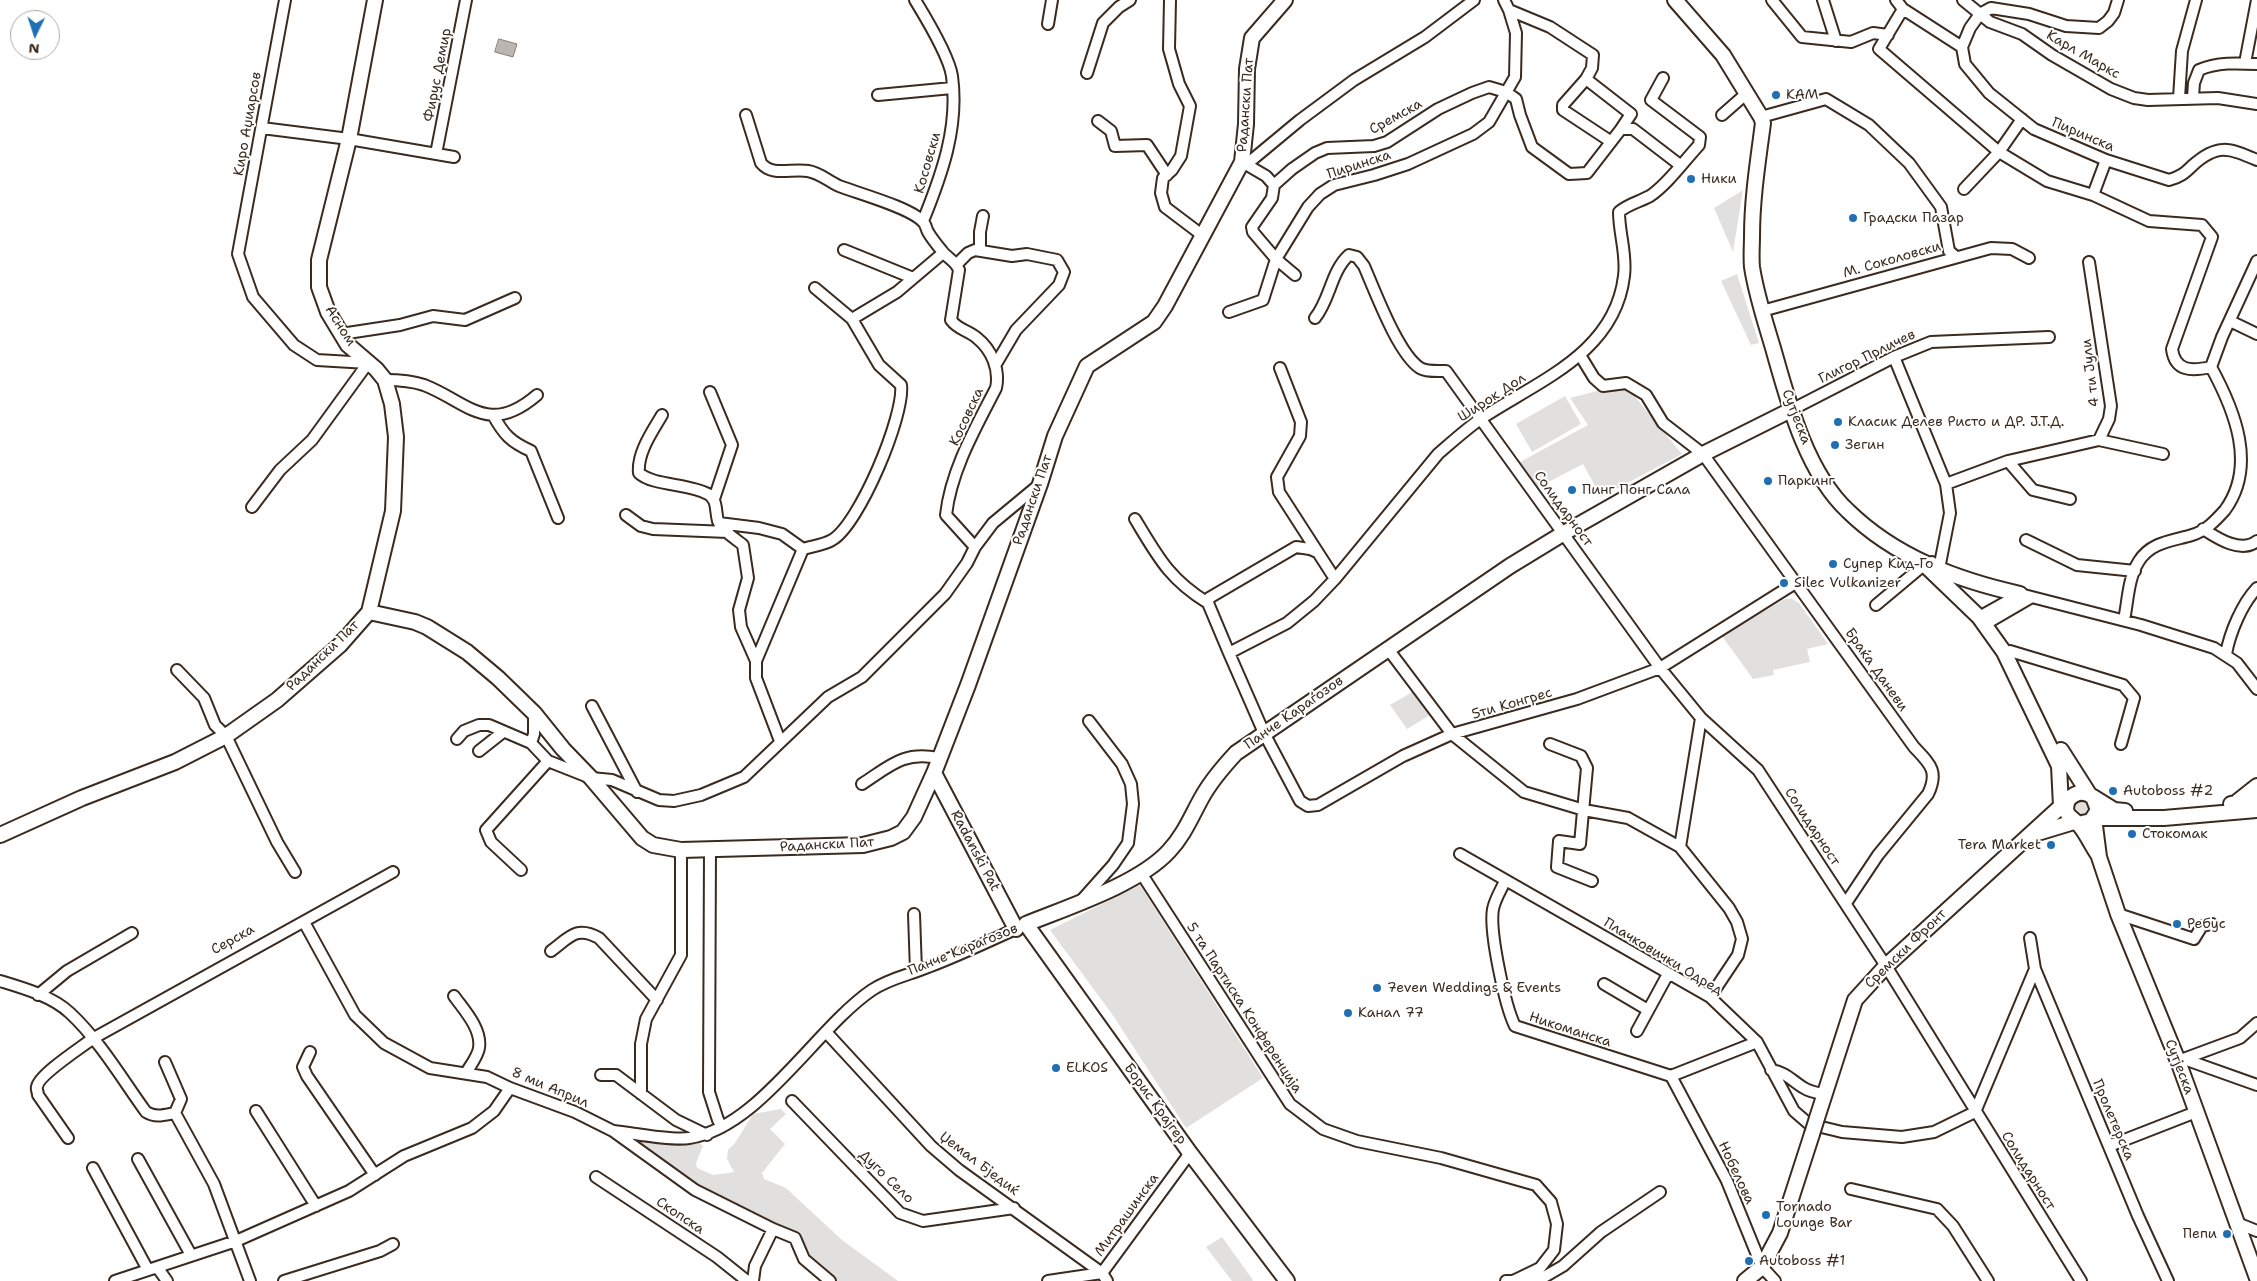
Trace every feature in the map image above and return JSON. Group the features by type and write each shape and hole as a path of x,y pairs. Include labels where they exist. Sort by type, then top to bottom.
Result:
{"street":[{"name":"Киро Аџиарсов","path":"285,0 238,254 253,298 294,345 317,360 368,363"},
{"name":"Асном","path":"368,612 393,511 396,476 395,428 392,404 385,380 348,345 328,312 319,287 319,260 349,138 375,0"},
{"name":"Фирус Демир","path":"436,154 466,0"},
{"name":"Косовски","path":"915,0 933,32 952,74 953,118 948,150 923,221"},
{"path":"1048,24 1052,0"},
{"path":"1087,73 1103,22 1119,7 1130,0"},
{"path":"1170,0 1169,49 1179,84 1190,106 1181,156 1172,170 1163,178 1160,193 1165,207 1202,235"},
{"name":"Радански Пат","path":"0,835 82,798 174,762 226,736 277,700 340,645 368,612 416,622 427,627 466,652 498,678 534,713 563,749 591,778 642,838 653,845 681,850 877,843 903,832 914,817 934,773 938,758 968,685 1040,484 1055,436 1087,366 1154,322 1165,306 1202,235 1245,163 1247,69 1252,38 1285,0"},
{"path":"1294,275 1276,259 1253,232 1252,227 1272,198 1274,185 1266,176 1245,163 1354,80 1425,37 1474,0"},
{"name":"Пиринска","path":"1229,312 1263,300 1276,259 1308,207 1320,194 1334,185 1408,164 1473,134 1489,122 1515,77 1516,33 1504,0"},
{"path":"1675,0 1723,55 1761,117 1826,99 1869,125 1909,162 1940,206 1949,251 1955,256"},
{"path":"1772,0 1802,37 1852,42 1873,34 1888,35"},
{"path":"1823,0 1836,41"},
{"path":"1896,0 1903,9 1962,47 1970,28 1980,14 1991,8 2029,14 2066,26 2099,28 2114,14 2118,0"},
{"path":"1964,0 1980,14"},
{"path":"2178,98 2182,51 2196,0"},
{"path":"2245,63 2257,0"},
{"path":"1903,9 1879,49 1999,152 2047,181 2094,195 2149,221 2202,226 2212,237 2172,348 2173,359 2179,366 2190,370 2211,367"},
{"path":"1509,10 1550,27 1593,56 1592,68 1586,78 1563,105 1564,110 1610,141"},
{"name":"Карл Маркс","path":"1980,14 1990,22 2022,34 2052,56 2111,89 2134,98 2148,100 2218,98 2257,104"},
{"name":"Пиринска","path":"1962,47 1964,64 1989,93 2034,129 2106,160 2169,180 2180,177 2200,158 2216,150 2226,149 2257,160"},
{"path":"2193,98 2194,83 2198,70 2209,65 2225,63 2257,64"},
{"path":"1506,92 1516,99 1532,147 1569,174 1587,173 1631,114 1586,78"},
{"name":"Широк Дол","path":"1229,653 1287,623 1335,579 1438,454 1481,419 1548,378 1580,355 1608,325 1622,291 1625,275 1618,212 1658,190 1699,145 1700,137 1651,100 1663,78"},
{"name":"Сремска","path":"1274,185 1292,169 1327,148 1374,146 1386,142 1438,109 1472,93 1489,87 1506,92"},
{"path":"878,95 952,88"},
{"path":"1722,115 1747,93"},
{"path":"746,115 761,163 766,169 779,172 809,171 839,186 878,199 923,221 929,234 943,253 957,264 959,270 951,320 956,327 978,338 996,364 1016,330 1060,285 1064,272 1057,260 1027,254 1012,256 971,251 957,264"},
{"name":"Сутјеска","path":"1761,117 1762,123 1752,211 1752,266 1762,311 1791,410 1820,474 1847,511 1896,549 1939,569 1985,619 2010,651 2067,763 2091,795"},
{"path":"1964,189 1999,152 2022,119"},
{"path":"1098,121 1112,131 1115,146 1147,145 1167,175"},
{"path":"262,128 349,138 454,158"},
{"path":"1621,129 1633,129 1680,165"},
{"path":"2094,195 2106,160"},
{"path":"980,251 980,232 983,216"},
{"name":"М. Соколовски","path":"1762,311 1955,256 1991,248 2012,249 2029,258"},
{"path":"844,250 914,278"},
{"path":"852,319 897,292 943,253"},
{"name":"Солидарност","path":"1315,318 1323,309 1342,262 1349,255 1357,257 1364,266 1397,338 1410,359 1421,369 1446,371 1660,668 1701,718 1758,770 1886,966 2081,1281"},
{"path":"2124,620 2135,571 2147,551 2159,544 2192,535 2213,524 2231,505 2241,487 2247,466 2246,447 2241,427 2211,367 2257,261"},
{"name":"4 ти Јули","path":"2089,262 2111,406 2109,419 2099,440"},
{"path":"802,549 833,540 850,522 862,503 896,424 902,395 901,385 878,365 852,319 815,288"},
{"path":"341,334 400,325 434,316 465,320 516,298"},
{"path":"2230,321 2257,334"},
{"name":"Глигор Прличев","path":"1791,410 1894,357 1931,342 2049,337"},
{"name":"Браќа Даневи","path":"1580,355 1594,378 1603,386 1626,383 1646,395 1663,423 1703,454 1914,747 1928,762 1934,773 1933,783 1928,794 1878,855 1846,903"},
{"path":"1894,357 1946,484 1950,513 1939,569 1983,586 2124,620 2189,639 2226,654 2237,663 2257,689"},
{"path":"252,507 280,470 312,440 368,363"},
{"name":"Косовска","path":"975,547 946,515 958,470 996,388 998,377 996,364"},
{"path":"1280,368 1301,422 1301,430 1300,436 1277,477 1276,484 1279,492 1335,579"},
{"path":"385,380 424,385 464,407 478,413 494,415 526,405 537,395"},
{"path":"710,392 732,445 714,499 719,523 743,545 748,578 740,610 741,628 756,661"},
{"name":"Панче Караѓозов","path":"722,1126 741,1114 759,1099 826,1032 872,990 894,978 945,960 1142,873 1168,852 1187,829 1201,798 1236,753 1264,733 1510,566 1703,454 1791,410"},
{"path":"662,414 645,445 638,466 639,473 645,479 680,485 708,494 714,499"},
{"path":"494,415 502,430 514,443 532,451 558,518"},
{"path":"1946,484 2008,461 2099,440 2163,454"},
{"path":"2008,461 2033,490 2070,499"},
{"path":"456,739 464,731 479,725 489,725 531,743 548,761 591,778 612,780 659,800 674,801 701,795 744,777 828,697 862,677 945,594 968,563 975,547 993,524 1040,484"},
{"path":"626,515 641,526 653,528 728,532"},
{"path":"1135,519 1164,566 1186,590 1208,603 1264,733"},
{"path":"719,523 759,528 782,534 802,549"},
{"path":"2203,530 2221,540 2239,545 2246,545 2257,541"},
{"path":"2026,540 2077,565 2135,571"},
{"path":"1208,603 1209,598 1217,592 1296,547 1310,548 1318,553"},
{"path":"780,741 756,678 756,661 802,549"},
{"path":"1876,605 1925,564 1934,562 1943,554"},
{"path":"1925,564 1985,619 2026,596"},
{"name":"5ти Конгрес","path":"1264,733 1300,801 1308,806 1318,805 1403,756 1452,734 1577,699 1660,668 1797,582"},
{"path":"2226,654 2228,643 2249,596 2257,588"},
{"name":"Сутјеска","path":"1985,619 2004,652 2059,766 2065,803"},
{"path":"1388,649 1452,734 1524,792 1584,810 1628,818 1680,848 1729,908 1737,922 1742,939 1738,955 1710,997"},
{"path":"2010,651 2123,685 2134,698 2122,744"},
{"path":"177,670 204,698 215,725 226,736 277,842 295,872"},
{"path":"592,706 637,792"},
{"path":"531,743 534,734 534,713"},
{"path":"1680,848 1701,718"},
{"path":"1080,902 1113,865 1128,843 1133,804 1131,784 1122,764 1089,721"},
{"path":"479,751 503,732"},
{"path":"1550,744 1581,756 1587,768 1580,844 1560,841 1557,867 1592,881"},
{"path":"862,784 904,758 923,755 938,758"},
{"path":"521,870 491,842 486,830 548,761"},
{"name":"Radanski Pat","path":"934,773 1021,926"},
{"path":"2236,807 2257,786"},
{"path":"2099,857 2066,811 2065,803 2076,793 2091,795 2114,810 2134,812 2236,807 2257,810"},
{"path":"2091,795 2098,805 2094,818 2099,857"},
{"path":"2028,836 2076,823 2088,823 2094,818 2164,818 2236,807 2257,800"},
{"name":"Сремски Фронт","path":"1762,1268 1780,1233 1855,1000 1886,966 2065,803"},
{"path":"2236,807 2257,818"},
{"path":"612,1131 687,1139 706,1135 722,1126 718,1120 709,1092 710,849"},
{"path":"641,1094 640,1044 646,1019 681,955 681,850"},
{"name":"Плачковички Одред","path":"1460,854 1710,997 1758,1042 1794,1111 1818,1128 1882,1136 1919,1136 1934,1132 1975,1112"},
{"name":"Сутјеска","path":"2099,857 2118,914 2181,1060 2196,1112 2257,1278"},
{"name":"Серска","path":"92,1039 174,987 371,880 387,872 391,873 304,922"},
{"name":"5 та Партиска Конференција","path":"1142,873 1290,1104 1323,1129 1357,1141 1441,1158 1536,1185 1552,1202 1558,1224 1554,1250 1540,1268 1521,1277 1506,1281"},
{"name":"Никоманска","path":"1505,881 1496,902 1493,919 1502,982 1509,1015 1515,1026 1671,1076"},
{"path":"914,914 916,971"},
{"path":"2118,914 2194,939 2202,926 2212,924"},
{"path":"68,1138 38,1095 36,1086 40,1080 92,1039 304,922"},
{"name":"8 ми Април","path":"304,922 356,1015 384,1043 430,1068 488,1076 510,1088 575,1112 612,1131 695,1190 795,1238 804,1259 830,1281"},
{"name":"Борис Крајгер","path":"1021,926 1288,1281"},
{"path":"551,951 578,931 588,931 599,938 657,1000"},
{"path":"38,995 67,970 132,933"},
{"name":"Пролетерска","path":"2030,938 2035,969 2168,1281"},
{"path":"1975,1112 2035,969"},
{"path":"1637,1031 1668,974"},
{"path":"0,981 38,995 69,1012 92,1039 146,1112 153,1116 175,1113"},
{"path":"1604,984 1648,1010"},
{"path":"454,996 473,1023 478,1042 479,1049 466,1073"},
{"path":"2181,1060 2240,1038 2257,1023"},
{"name":"Џемал Бједиќ","path":"826,1032 931,1146 959,1170 1014,1208 1104,1277"},
{"path":"1671,1076 1758,1042"},
{"path":"310,1052 303,1067 307,1076 375,1175"},
{"path":"2181,1060 2257,1084"},
{"path":"165,1062 181,1099 175,1113"},
{"path":"1771,1070 1790,1076 1805,1089 1824,1094"},
{"path":"601,1076 616,1075 676,1120 706,1135"},
{"name":"Нобелова","path":"1671,1076 1728,1181 1762,1268 1775,1281"},
{"path":"115,1281 236,1241 349,1191 404,1156 472,1128 494,1111 510,1088"},
{"name":"Дуго Село","path":"792,1101 900,1213 923,1221 1014,1208"},
{"path":"256,1112 316,1206"},
{"path":"2109,1146 2196,1112"},
{"path":"175,1113 214,1184 250,1281"},
{"name":"Митрашинска","path":"1048,1281 1104,1277 1190,1153"},
{"path":"138,1159 191,1255"},
{"path":"93,1168 153,1269 167,1281"},
{"name":"Скопска","path":"596,1177 717,1257 747,1281"},
{"path":"1851,1189 1937,1209 1953,1226 1988,1281"},
{"path":"1521,1277 1544,1278 1562,1266 1601,1232 1660,1192"},
{"path":"2237,1223 2257,1231"},
{"path":"753,1281 755,1266 773,1229"},
{"path":"284,1281 380,1251 393,1244"},
{"path":"1745,1281 1762,1268"}],"shaded area":[{"path":"499,39 517,44 513,57 495,52"},
{"path":"1743,190 1733,252 1714,208"},
{"path":"1737,274 1759,343 1751,345 1721,281"},
{"path":"1616,386 1632,393 1682,454 1601,497 1583,464 1537,488 1520,462 1588,425 1570,398"},
{"path":"1565,396 1581,424 1532,452 1516,424"},
{"path":"1785,599 1792,599 1799,603 1828,644 1807,649 1810,662 1773,670 1774,675 1753,679 1722,636"},
{"path":"1414,691 1430,715 1407,729 1390,705"},
{"path":"2081,801 2086,803 2088,808 2086,813 2081,815 2076,813 2074,808 2076,803"},
{"path":"1140,885 1263,1078 1186,1128 1112,1014 1050,930"},
{"path":"781,1109 786,1114 770,1129 785,1144 762,1173 764,1179 786,1188 842,1240 898,1281 836,1281 807,1254 794,1233 713,1195 668,1168 634,1141 641,1139 655,1141 698,1141 703,1146 696,1163 697,1168 713,1175 734,1172 727,1159 728,1150 735,1143 753,1114"},
{"path":"1222,1237 1252,1281 1232,1281 1206,1247"}],"place":[{"name":"КАМ","path":"1776,95"},
{"name":"Ники","path":"1691,179"},
{"name":"Градски Пазар","path":"1853,218"},
{"name":"Класик Делев Ристо и ДР. Ј.Т.Д.","path":"1838,422"},
{"name":"Зегин","path":"1835,445"},
{"name":"Паркинг","path":"1768,481"},
{"name":"Пинг Понг Сала","path":"1572,490"},
{"name":"Супер Кид-Го","path":"1833,564"},
{"name":"Silec Vulkanizer","path":"1784,583"},
{"name":"Autoboss #2","path":"2113,791"},
{"name":"Стокомак","path":"2132,834"},
{"name":"Tera Market","path":"2051,845"},
{"name":"Ребус","path":"2177,924"},
{"name":"7even Weddings & Events","path":"1377,988"},
{"name":"Канал 77","path":"1348,1013"},
{"name":"ELKOS","path":"1056,1068"},
{"name":"Tornado Lounge Bar","path":"1766,1215"},
{"name":"Пепи","path":"2227,1234"},
{"name":"Autoboss #1","path":"1749,1261"}]}
